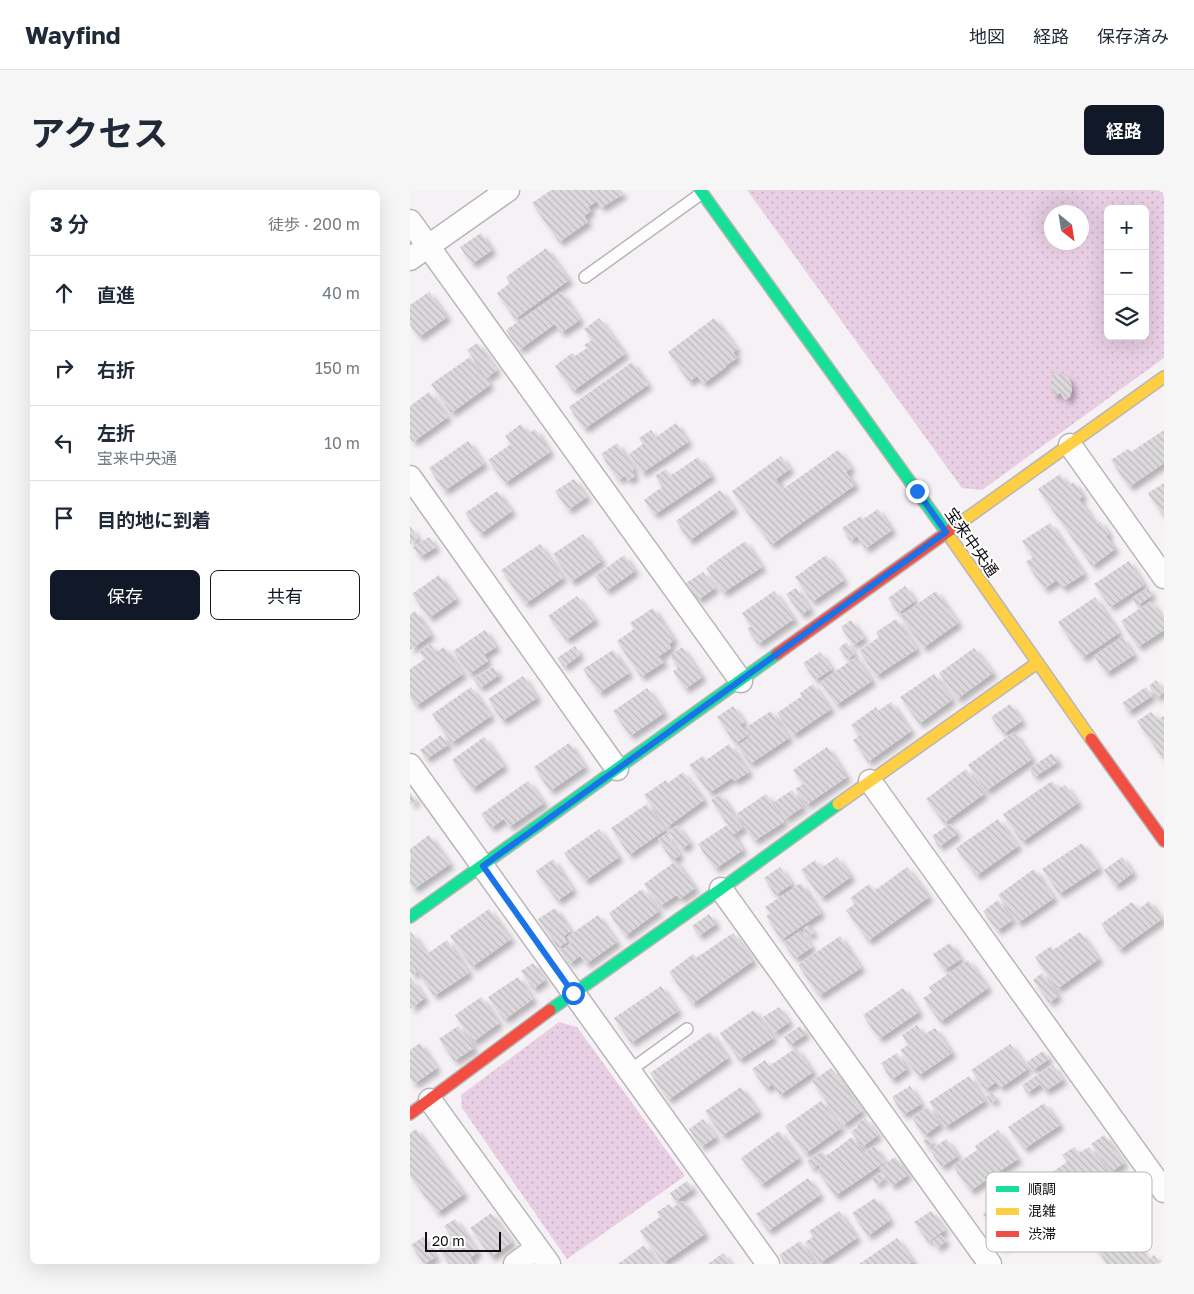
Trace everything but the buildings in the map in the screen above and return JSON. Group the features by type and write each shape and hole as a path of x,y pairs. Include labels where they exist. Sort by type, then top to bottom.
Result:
{"street":[{"path":"419,253 508,190"},
{"name":"宝来中央通","path":"701,192 946,532 1036,663 1164,841"},
{"path":"410,221 419,253 741,681"},
{"path":"410,917 1164,377"},
{"path":"1070,445 1164,576"},
{"path":"410,477 617,769"},
{"path":"410,1114 573,993 722,889 1036,663"},
{"path":"410,765 768,1264"},
{"path":"870,781 1150,1172"},
{"path":"722,889 990,1264"},
{"path":"430,1100 543,1256 515,1264"},
{"path":"1152,1174 1164,1191"}],"lane":[{"path":"586,277 701,192"},
{"path":"629,1071 687,1029"}],"shaded area":[{"path":"747,190 1164,190 1164,358 982,490 962,488"},
{"path":"559,1022 577,1027 685,1176 567,1259 462,1108 461,1095"}],"traffic: fast":[{"path":"700,190 952,540"},
{"path":"410,917 777,654"},
{"path":"550,1010 838,804"}],"traffic: slow":[{"path":"960,523 1164,377"},
{"path":"952,540 1091,739"},
{"path":"838,804 1037,663"}],"traffic: jam":[{"path":"777,654 960,523"},
{"path":"1091,739 1164,841"},
{"path":"410,1114 550,1010"}],"route":[{"path":"573,993 483,866 946,532 917,491"}]}
